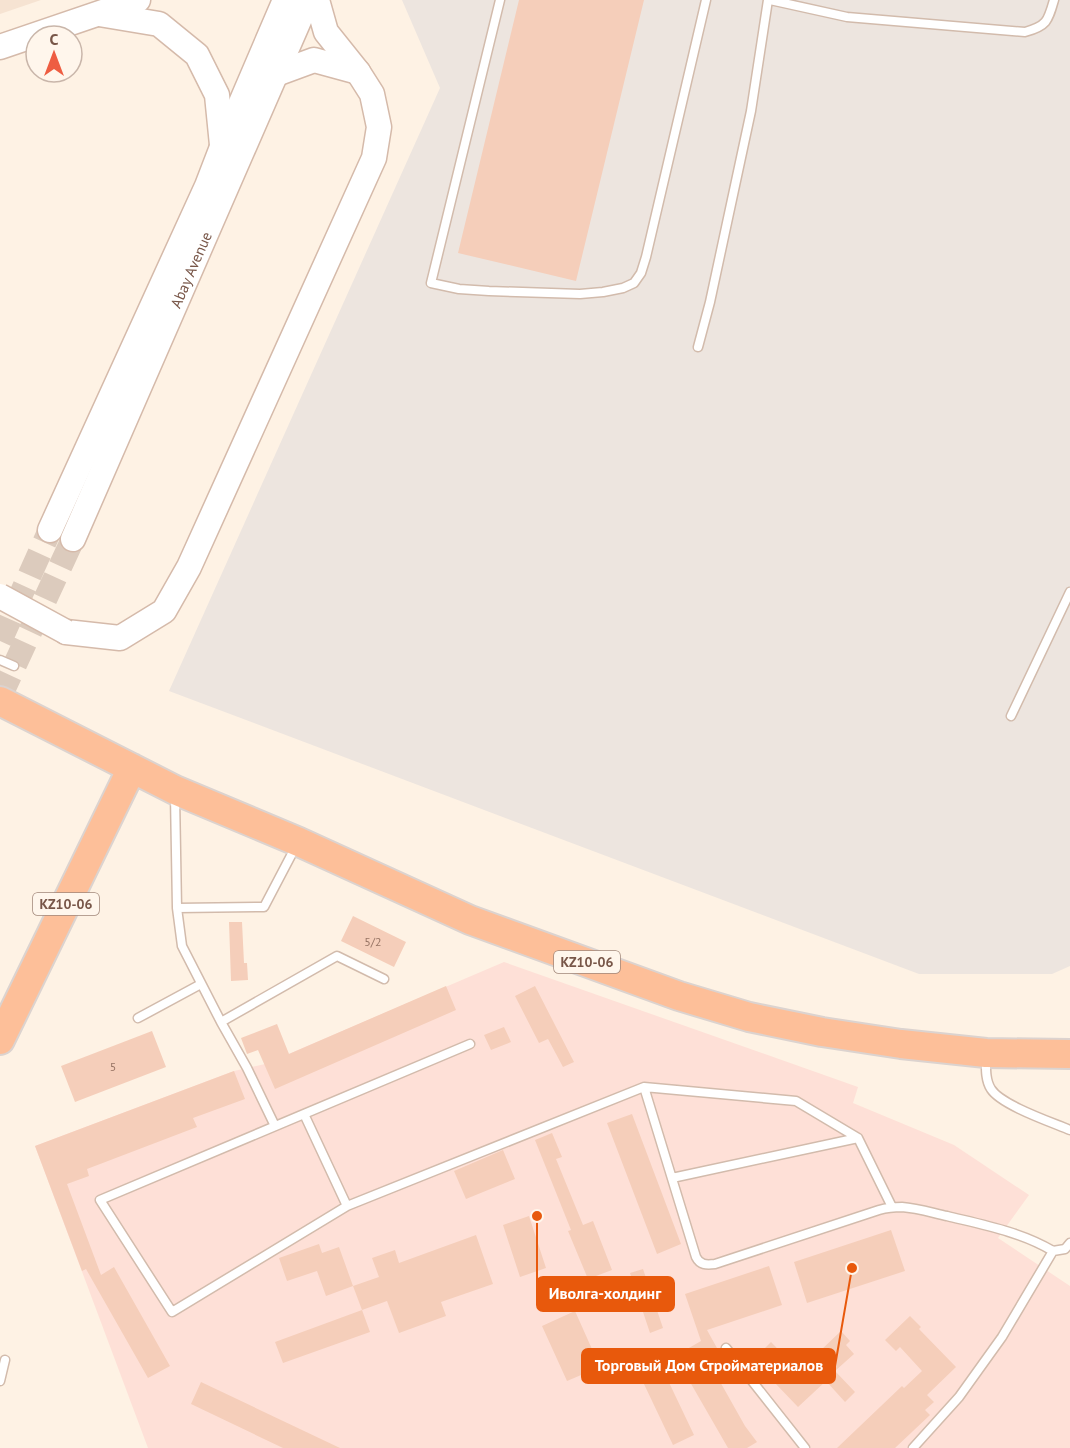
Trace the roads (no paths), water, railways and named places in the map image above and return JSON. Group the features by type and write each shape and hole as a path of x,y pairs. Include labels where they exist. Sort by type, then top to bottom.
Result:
{"highway":[{"name":"KZ10-06","path":"0,701 175,790 299,842 471,920 679,996 749,1017 822,1032 901,1044 986,1053 1070,1054"},
{"name":"KZ10-06","path":"0,1040 132,768"}],"main road":[{"path":"0,47 138,0"},
{"name":"Abay Avenue","path":"285,0 62,534 276,74 308,0"},
{"path":"0,596 66,632 120,638 164,611 189,567 374,158 379,127 372,94 358,72 326,32 316,0"},
{"path":"99,14 159,24 197,55 217,95 222,147"},
{"path":"276,74 314,60 358,72"}],"lane":[{"path":"500,0 431,283 469,289 580,294 623,288 634,283 640,273 646,257 706,0"},
{"path":"698,347 710,302 751,111 769,0 848,17 1025,32 1040,28 1049,16 1054,0"},
{"path":"1011,716 1070,592"},
{"path":"0,660 14,666"},
{"path":"175,790 177,908 182,946 247,1068 274,1126"},
{"path":"177,908 264,907 299,842"},
{"path":"221,1022 337,956 384,979"},
{"path":"138,1018 201,984"},
{"path":"470,1044 100,1200 172,1312 347,1206 644,1087 796,1101 858,1138 892,1207"},
{"path":"986,1053 986,1071 990,1088 1002,1101 1070,1130"},
{"path":"644,1087 696,1257 704,1264 715,1264 892,1207 919,1210 1015,1233 1053,1251 1065,1249 1070,1243"},
{"path":"304,1113 347,1206"},
{"path":"672,1178 858,1138"},
{"path":"913,1448 959,1398 1002,1337 1053,1251"},
{"path":"726,1348 805,1448"},
{"path":"0,1381 5,1360"}],"tunnel":[{"path":"0,641 50,530"},
{"path":"0,697 73,539"}],"place":[{"name":"Иволга-холдинг","path":"537,1216"},
{"name":"Торговый Дом Стройматериалов","path":"852,1268"}]}
